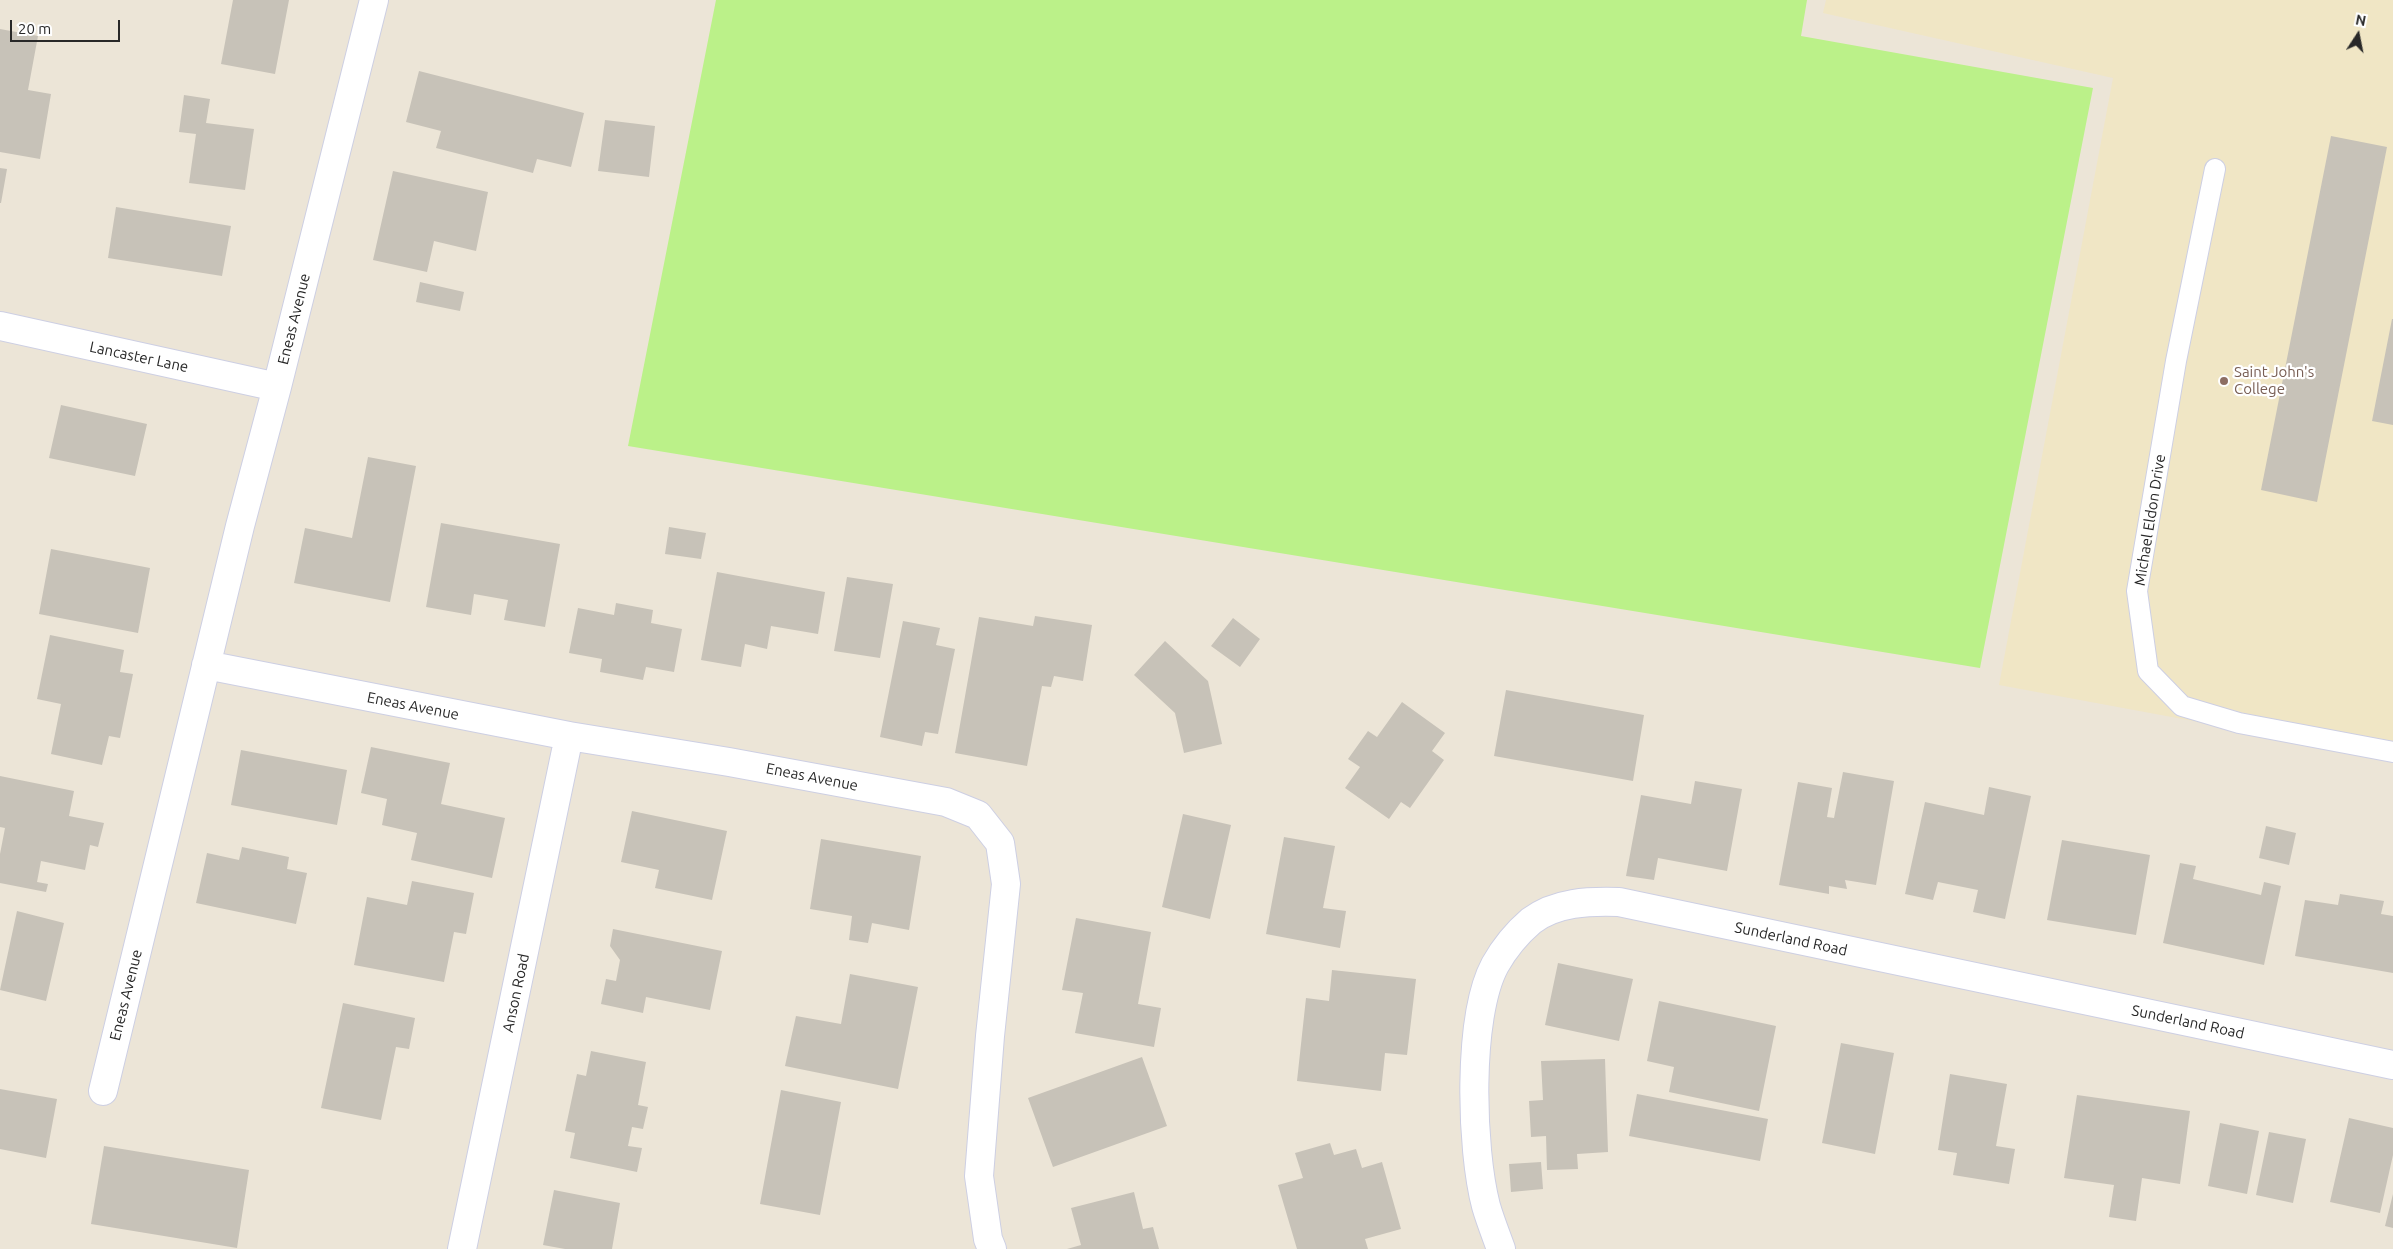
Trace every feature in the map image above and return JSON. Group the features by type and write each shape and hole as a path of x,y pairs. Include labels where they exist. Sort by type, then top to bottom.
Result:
{"street":[{"name":"Eneas Avenue","path":"103,1091 240,526 277,387 374,0"},
{"name":"Lancaster Lane","path":"0,326 277,387"},
{"name":"Eneas Avenue","path":"206,666 569,736 729,762 946,802 978,815 1000,843 1006,884 990,1036 979,1176 988,1239 992,1249"},
{"name":"Anson Road","path":"462,1249 569,736"},
{"name":"Sunderland Road","path":"1501,1249 1486,1205 1477,1152 1474,1093 1476,1048 1482,1002 1494,966 1513,938 1532,920 1561,906 1592,901 1619,902 2393,1066"}],"lane":[{"name":"Michael Eldon Drive","path":"2215,169 2176,361 2137,591 2148,671 2182,706 2239,722 2393,752"}],"shaded area":[{"name":"Saint John's College","path":"1826,0 2393,0 2393,758 1999,685 2113,78 1823,13"}],"green space":[{"path":"716,0 1807,0 1801,36 2093,88 1980,668 628,446"}],"building":[{"path":"233,0 289,0 275,74 221,64"},
{"path":"0,29 38,36 28,90 51,94 40,159 0,152"},
{"path":"419,71 584,113 571,167 537,159 533,173 436,148 441,131 406,122"},
{"path":"184,95 210,99 206,123 254,129 245,190 189,183 196,134 179,132"},
{"path":"605,120 655,126 649,177 598,171"},
{"path":"2331,136 2387,147 2317,502 2261,490"},
{"path":"0,168 7,169 1,203 0,203"},
{"path":"393,171 488,192 476,251 434,241 427,272 373,260"},
{"path":"116,207 231,226 222,276 108,258"},
{"path":"420,282 464,292 460,311 416,302"},
{"path":"2393,319 2393,425 2372,421"},
{"path":"61,405 147,424 135,476 49,458"},
{"path":"368,457 416,466 390,602 294,583 305,528 352,538"},
{"path":"441,523 560,544 545,627 504,620 508,600 474,594 471,615 426,607"},
{"path":"669,527 706,533 701,559 665,554"},
{"path":"51,549 150,568 138,633 39,614"},
{"path":"717,572 825,592 818,634 771,626 767,649 745,644 741,667 701,660"},
{"path":"847,577 893,584 880,658 834,651"},
{"path":"616,603 653,610 651,623 682,629 674,672 646,667 643,680 600,672 602,659 569,653 578,608 614,615"},
{"path":"1035,616 1092,625 1083,681 1054,676 1051,687 1042,686 1027,766 955,753 979,617 1033,626"},
{"path":"1233,618 1260,639 1240,667 1211,646"},
{"path":"903,621 940,628 936,645 955,649 938,734 925,732 922,746 880,737"},
{"path":"50,635 124,650 120,672 133,674 120,738 109,736 102,765 51,754 61,704 37,699"},
{"path":"1165,641 1208,681 1222,744 1184,753 1175,713 1134,675"},
{"path":"1506,690 1644,715 1633,781 1494,756"},
{"path":"1402,702 1445,733 1432,751 1444,760 1410,808 1401,802 1389,819 1345,788 1360,767 1348,759 1368,731 1377,737"},
{"path":"371,747 450,763 441,804 505,818 492,878 411,860 417,833 382,825 387,799 361,793"},
{"path":"241,750 347,770 337,825 231,805"},
{"path":"1843,772 1894,781 1876,885 1845,880 1847,889 1829,886 1829,894 1779,885 1798,782 1832,788 1827,817 1834,818"},
{"path":"0,776 74,791 69,816 104,823 98,847 90,845 85,870 41,861 37,882 48,884 46,892 0,883 0,854 5,828 0,827"},
{"path":"1695,781 1742,789 1727,871 1658,858 1654,880 1626,876 1641,795 1691,804"},
{"path":"1989,787 2031,796 2005,919 1973,912 1978,890 1938,882 1933,900 1905,894 1925,802 1984,815"},
{"path":"632,811 727,831 712,900 655,888 659,870 621,862"},
{"path":"1183,814 1231,825 1210,919 1162,907"},
{"path":"2266,826 2296,833 2289,865 2259,858"},
{"path":"1284,837 1335,846 1323,908 1346,911 1340,948 1266,934"},
{"path":"821,839 921,856 909,930 872,923 868,943 849,940 852,916 810,909"},
{"path":"2062,840 2150,855 2136,935 2047,920"},
{"path":"242,847 289,857 287,869 307,873 296,924 196,903 207,853 239,860"},
{"path":"2180,863 2196,866 2193,879 2261,895 2264,882 2281,886 2264,965 2163,943"},
{"path":"412,881 474,893 466,934 454,932 444,982 354,965 367,897 407,905"},
{"path":"2340,894 2384,901 2381,914 2393,916 2393,973 2295,956 2305,900 2338,905"},
{"path":"17,911 64,923 46,1001 0,990"},
{"path":"1076,918 1151,932 1138,1004 1161,1008 1154,1047 1075,1033 1083,993 1062,990"},
{"path":"613,929 722,951 710,1010 646,997 643,1013 601,1004 606,979 616,981 620,960 610,946"},
{"path":"1558,963 1633,979 1619,1041 1545,1025"},
{"path":"1332,970 1416,979 1407,1055 1385,1053 1381,1091 1297,1081 1306,998 1329,1001"},
{"path":"850,974 918,987 898,1089 785,1066 796,1016 841,1024"},
{"path":"1659,1001 1776,1026 1759,1111 1669,1092 1674,1067 1647,1061"},
{"path":"343,1003 415,1018 409,1049 396,1047 381,1120 321,1108"},
{"path":"1841,1043 1894,1053 1875,1154 1822,1143"},
{"path":"591,1051 646,1062 638,1105 648,1107 643,1129 632,1127 628,1146 642,1148 637,1172 570,1158 575,1133 565,1131 577,1074 586,1076"},
{"path":"1142,1057 1167,1126 1053,1167 1028,1098"},
{"path":"1605,1059 1608,1152 1577,1154 1578,1169 1547,1170 1546,1136 1531,1137 1529,1101 1543,1100 1541,1061"},
{"path":"1950,1074 2007,1084 1996,1146 2015,1149 2009,1184 1953,1175 1957,1153 1938,1150"},
{"path":"0,1089 57,1099 46,1158 0,1149"},
{"path":"781,1090 841,1102 820,1215 760,1204"},
{"path":"1637,1094 1768,1119 1760,1161 1629,1136"},
{"path":"2077,1095 2190,1111 2180,1184 2142,1178 2136,1221 2109,1217 2114,1185 2064,1178"},
{"path":"2349,1118 2393,1128 2393,1155 2380,1213 2330,1202"},
{"path":"2220,1123 2259,1131 2247,1194 2208,1186"},
{"path":"2269,1132 2306,1139 2293,1203 2256,1195"},
{"path":"1330,1143 1334,1155 1356,1149 1362,1168 1382,1162 1401,1229 1365,1239 1368,1249 1297,1249 1278,1185 1303,1178 1295,1153"},
{"path":"104,1146 249,1170 237,1248 91,1224"},
{"path":"1541,1162 1543,1189 1511,1192 1509,1164"},
{"path":"554,1190 620,1203 612,1249 565,1249 543,1245"},
{"path":"1134,1192 1143,1229 1153,1227 1159,1249 1067,1249 1081,1245 1071,1208"},
{"path":"2393,1194 2393,1228 2385,1226"}],"place":[{"name":"Saint John's College","path":"2224,381"}]}
